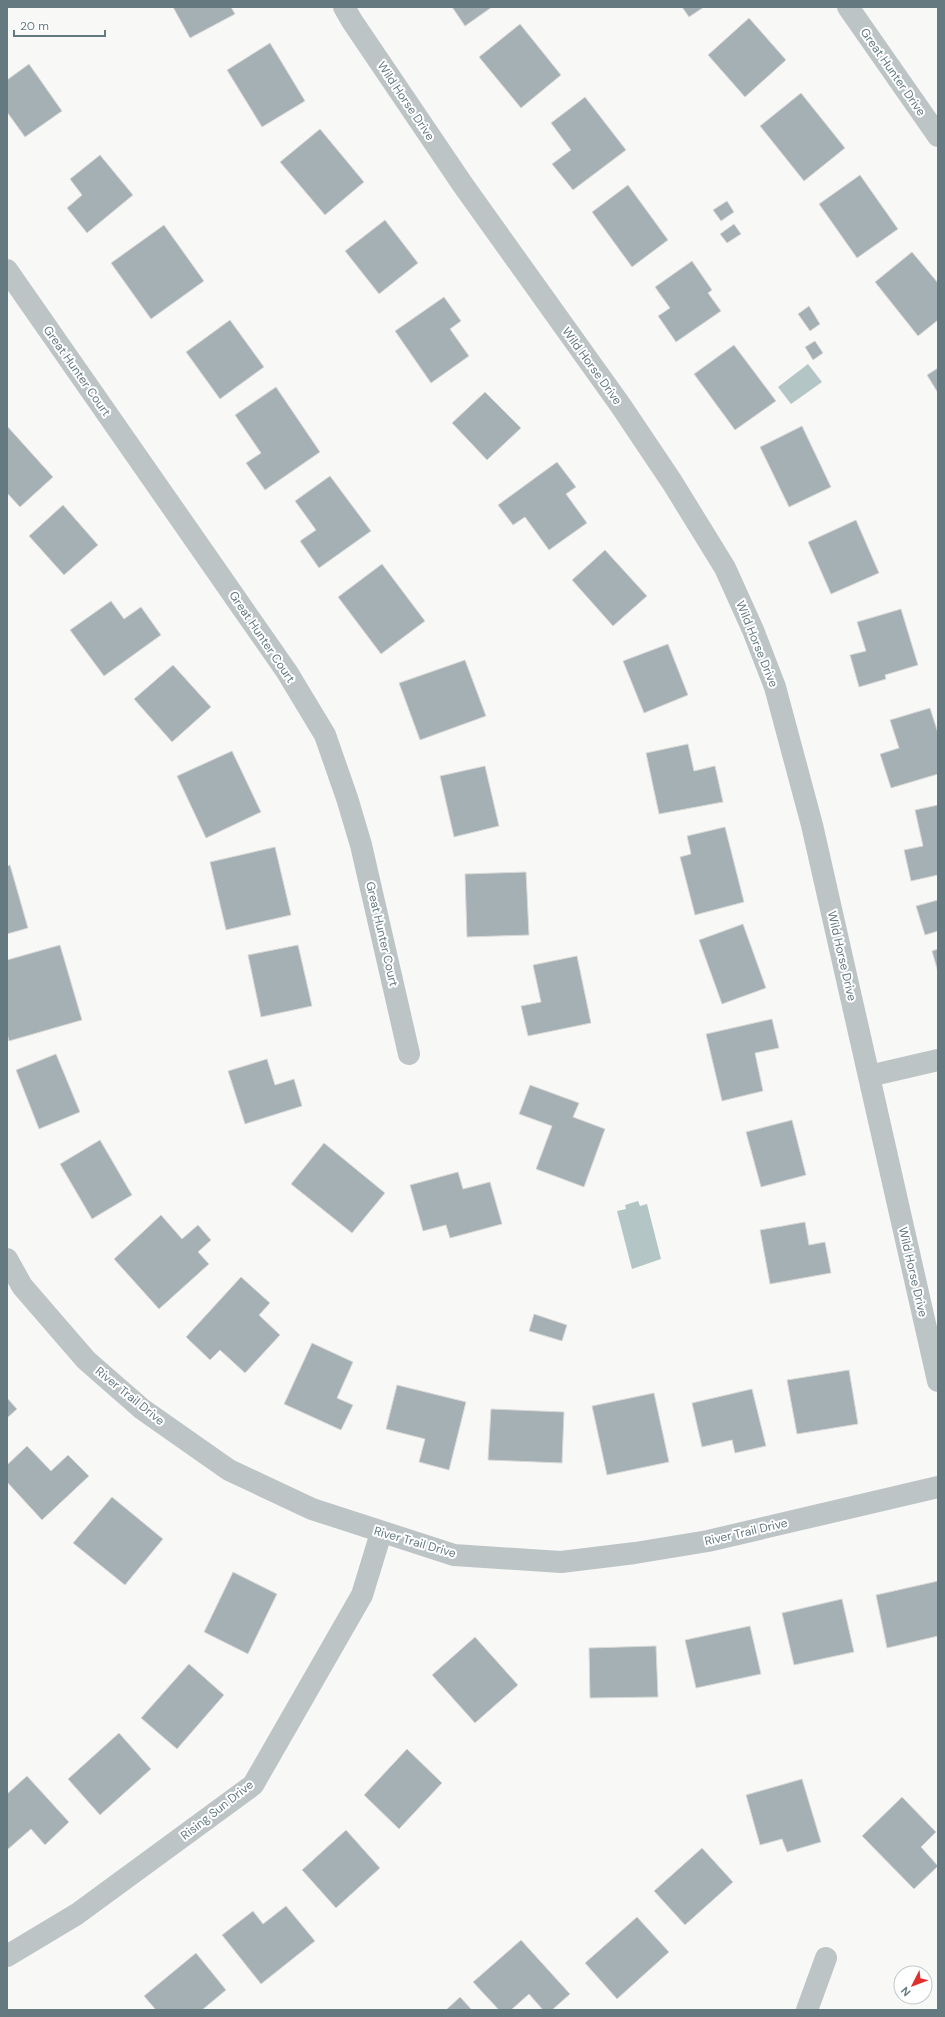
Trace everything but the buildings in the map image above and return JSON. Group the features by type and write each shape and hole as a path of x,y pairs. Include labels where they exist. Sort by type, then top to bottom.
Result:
{"street":[{"name":"Wild Horse Drive","path":"344,7 463,185 621,406 672,482 725,568 753,630 772,680 792,746 812,825 938,1381"},
{"name":"Great Hunter Drive","path":"848,7 938,136"},
{"name":"Great Hunter Court","path":"7,270 287,672 325,735 361,845 409,1054"},
{"path":"869,1076 938,1060"},
{"name":"River Trail Drive","path":"7,1260 22,1286 86,1360 142,1409 229,1470 312,1508 381,1533 454,1555 561,1562 635,1553 708,1541 938,1487"},
{"name":"Rising Sun Drive","path":"7,1956 77,1914 254,1785 362,1595 381,1533"},
{"path":"807,2010 826,1958"}],"shaded area":[{"path":"808,364 822,382 791,404 778,387"},
{"path":"638,1201 640,1206 647,1204 661,1259 632,1269 617,1211 626,1209 625,1205"}]}
